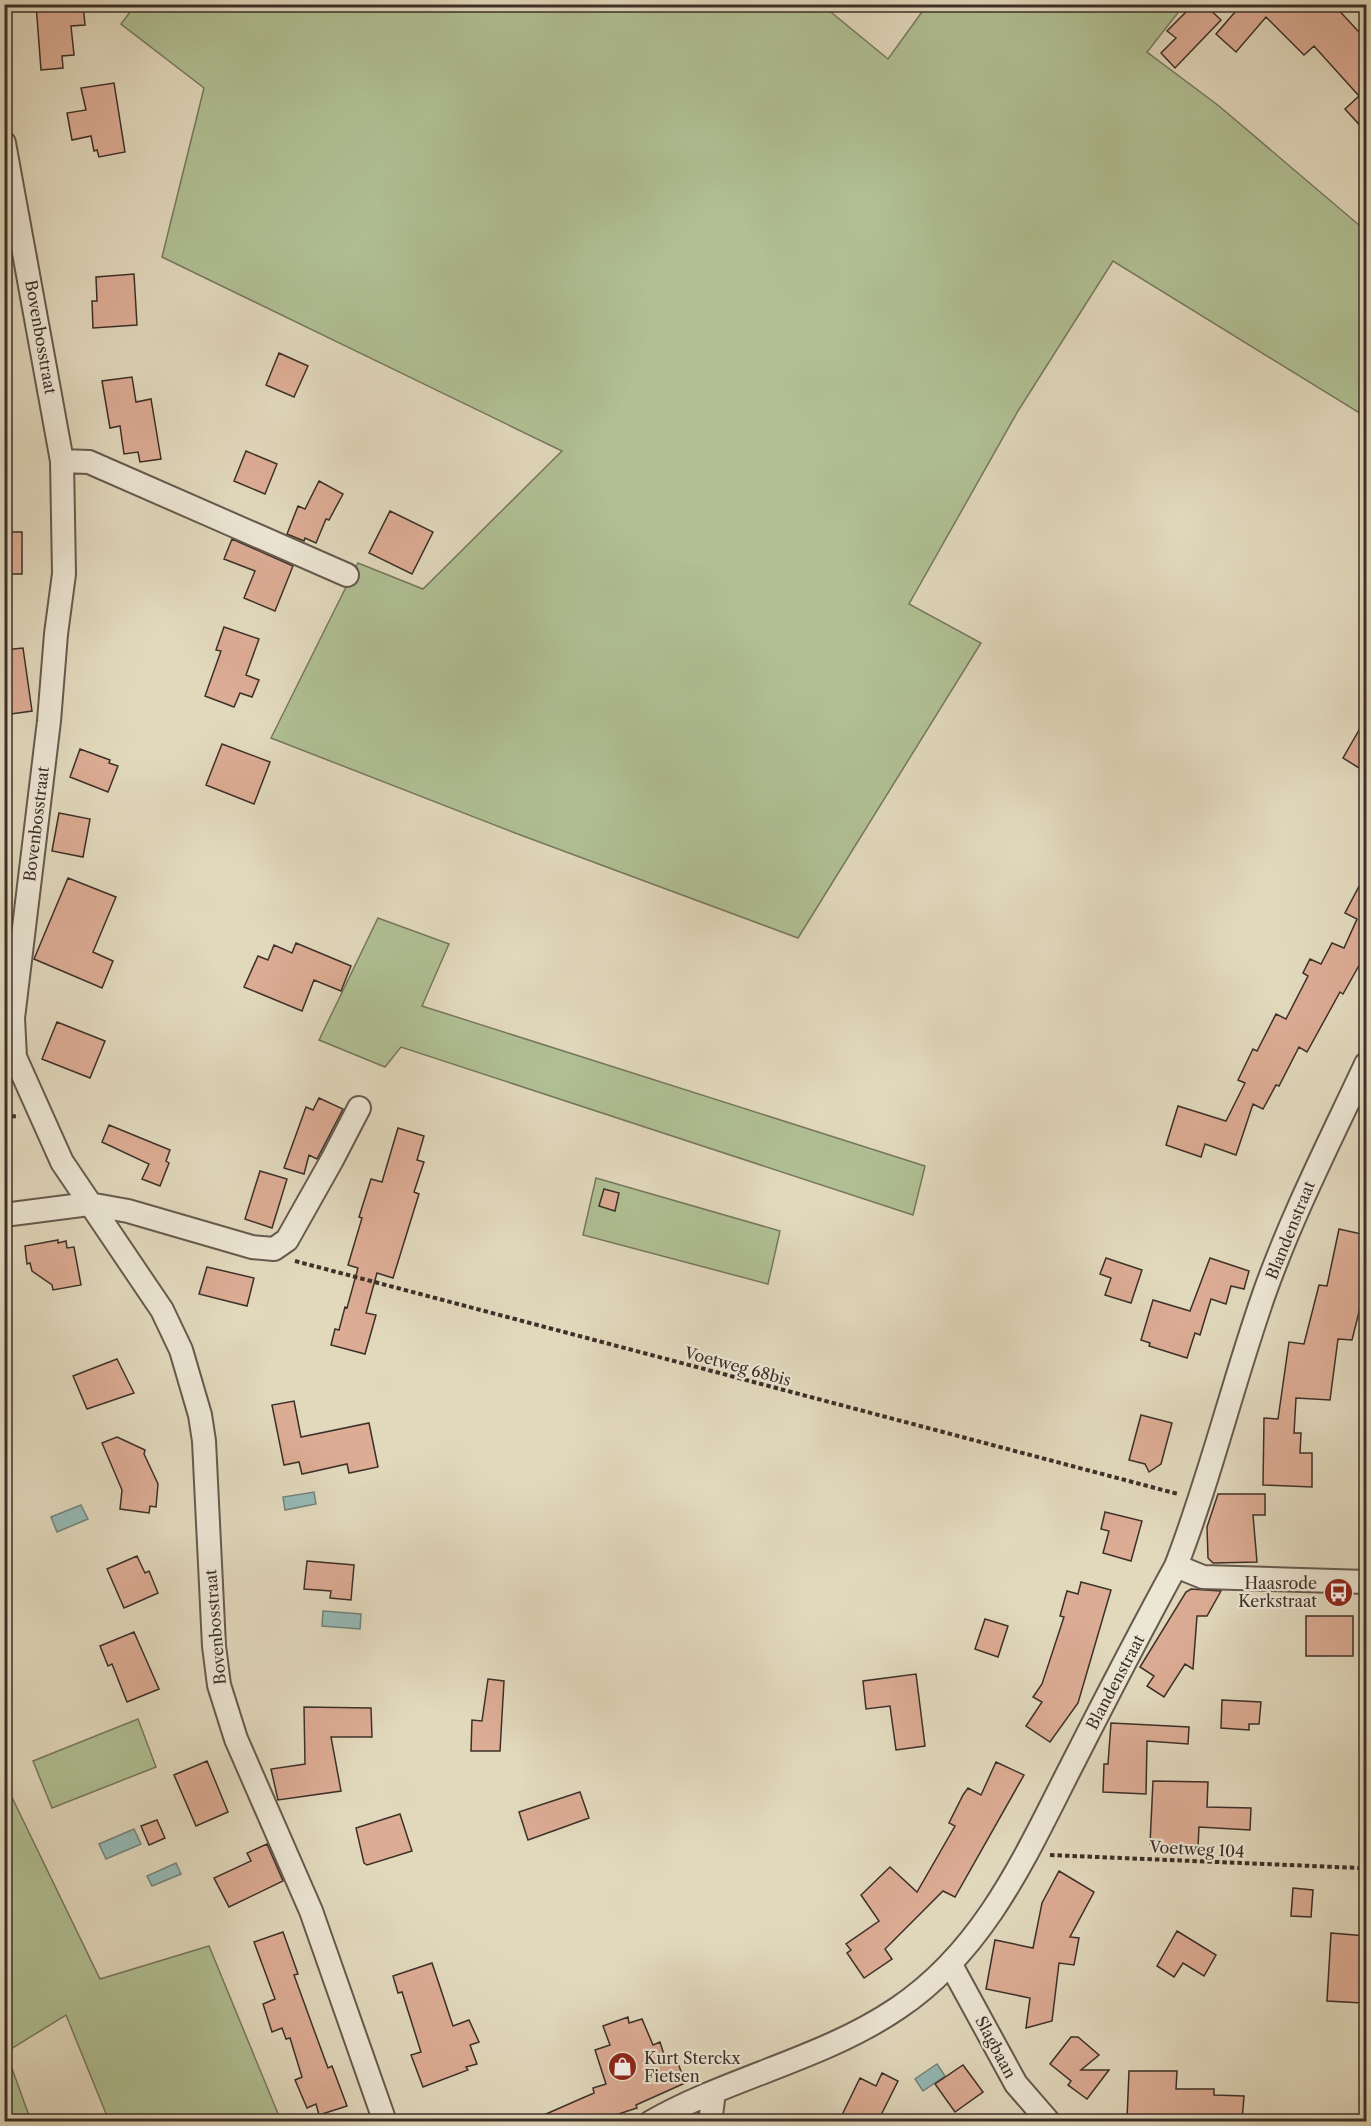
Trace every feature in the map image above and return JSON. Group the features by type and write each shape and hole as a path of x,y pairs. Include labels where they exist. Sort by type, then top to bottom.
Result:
{"street":[{"name":"Bovenbosstraat","path":"4,143 46,360 62,461 64,574 56,634 50,721 13,1018 15,1057 62,1162 162,1310 181,1350 194,1389 204,1442 214,1646 219,1685 236,1739 311,1911 385,2121"},
{"path":"62,461 89,462 347,575"},
{"name":"Blandenstraat","path":"651,2121 794,2061 865,2027 923,1990 951,1965 998,1904 1176,1566 1263,1297 1301,1200 1366,1064"},
{"path":"4,1215 67,1204 89,1204 128,1211 252,1247 274,1248 286,1240 359,1107"},
{"path":"1176,1566 1203,1577 1366,1582"},
{"name":"Slagbaan","path":"951,1965 1016,2084 1049,2121"},
{"path":"710,2121 714,2093"}],"path":[{"name":"Voetweg 68bis","path":"274,1248 288,1258 333,1272 1199,1500"},
{"name":"Voetweg 104","path":"1025,1855 1360,1868 1366,1872"}],"green space":[{"path":"136,4 821,4 888,59 927,5 1184,5 1147,52 1219,106 1366,231 1366,417 1113,261 1018,411 909,604 981,643 798,938 515,833 271,738 358,563 423,589 562,451 162,257 204,88 121,24"},
{"path":"378,918 449,944 422,1006 925,1166 913,1215 401,1047 385,1067 319,1040"},
{"path":"596,1178 780,1231 768,1284 583,1235"},
{"path":"138,1719 156,1767 52,1808 33,1761"},
{"path":"5,1783 100,1979 209,1946 281,2121 109,2121 66,2015 6,2052 31,2121 5,2121"}],"water":[{"path":"314,1492 316,1504 285,1510 283,1497"},
{"path":"81,1505 88,1519 57,1532 51,1517"},
{"path":"323,1611 361,1614 360,1629 322,1626"},
{"path":"134,1829 141,1844 106,1859 99,1844"},
{"path":"176,1863 181,1874 152,1886 147,1876"},
{"path":"937,2064 945,2076 923,2091 915,2079"}],"building":[{"path":"36,4 83,4 85,25 71,26 74,55 62,56 63,68 41,70"},
{"path":"1194,4 1204,4 1221,20 1175,68 1161,53 1176,38 1167,31"},
{"path":"1242,4 1333,4 1366,39 1366,132 1345,109 1359,96 1314,46 1304,55 1266,17 1236,52 1216,34"},
{"path":"114,83 125,152 99,157 97,150 94,151 91,136 72,140 67,113 86,110 81,88"},
{"path":"134,274 137,325 93,328 92,301 97,301 96,277"},
{"path":"279,353 308,366 294,397 266,385"},
{"path":"132,377 136,402 151,399 161,459 140,462 138,452 124,454 120,426 110,428 102,381"},
{"path":"246,451 277,464 265,494 234,481"},
{"path":"319,481 343,494 329,520 326,519 316,543 287,534 298,506 305,509"},
{"path":"390,511 433,532 412,574 369,553"},
{"path":"4,532 22,532 22,574 4,574"},
{"path":"232,539 293,566 275,611 244,598 255,571 224,559"},
{"path":"224,627 259,639 246,675 259,680 252,697 240,693 234,707 205,696 221,651 216,650"},
{"path":"23,648 32,711 4,715 4,650"},
{"path":"1366,718 1366,755 1359,768 1343,758"},
{"path":"222,744 270,762 254,804 206,785"},
{"path":"80,749 110,760 109,763 118,766 108,792 70,777"},
{"path":"59,813 90,819 83,857 52,851"},
{"path":"1366,873 1366,953 1343,994 1340,992 1307,1052 1299,1047 1279,1086 1276,1085 1263,1109 1253,1104 1236,1155 1205,1144 1201,1157 1166,1145 1178,1106 1226,1121 1245,1083 1238,1080 1253,1049 1257,1051 1276,1014 1286,1019 1308,976 1303,973 1310,959 1321,964 1332,943 1344,948 1357,919 1345,913"},
{"path":"68,878 116,897 93,952 113,961 102,988 34,959"},
{"path":"296,943 351,966 341,991 314,980 302,1011 244,987 258,956 268,960 274,945 292,953"},
{"path":"57,1022 105,1041 90,1078 42,1059"},
{"path":"319,1098 343,1109 317,1159 309,1155 304,1174 284,1168 306,1107 313,1110"},
{"path":"109,1125 170,1150 166,1161 169,1163 160,1186 142,1179 149,1164 102,1142"},
{"path":"398,1128 424,1136 417,1160 424,1162 414,1192 419,1194 393,1278 377,1273 366,1313 376,1315 365,1354 331,1345 335,1329 339,1330 345,1307 347,1308 358,1268 348,1265 362,1218 359,1217 371,1179 382,1182"},
{"path":"260,1171 287,1179 272,1228 245,1219"},
{"path":"604,1189 619,1193 615,1211 599,1206"},
{"path":"1339,1229 1366,1235 1366,1284 1352,1340 1338,1339 1330,1400 1296,1398 1294,1433 1301,1433 1300,1453 1312,1453 1312,1487 1263,1485 1264,1418 1278,1419 1289,1342 1304,1344 1319,1285 1327,1286"},
{"path":"58,1240 58,1243 66,1241 67,1248 74,1247 81,1285 53,1290 52,1285 32,1271 30,1263 27,1264 25,1246"},
{"path":"1106,1258 1142,1270 1131,1303 1105,1295 1111,1278 1100,1274"},
{"path":"1210,1258 1249,1271 1244,1289 1231,1286 1226,1304 1211,1299 1200,1335 1195,1333 1187,1358 1149,1346 1150,1343 1141,1340 1153,1300 1190,1311"},
{"path":"207,1267 254,1278 247,1306 199,1294"},
{"path":"117,1359 134,1393 87,1409 73,1376"},
{"path":"294,1401 301,1437 369,1423 378,1467 349,1473 347,1464 302,1474 299,1462 284,1465 272,1405"},
{"path":"1141,1415 1172,1423 1161,1464 1149,1472 1145,1464 1129,1460"},
{"path":"117,1437 145,1450 144,1454 158,1484 156,1507 150,1506 149,1513 120,1509 122,1490 102,1443"},
{"path":"1218,1494 1265,1494 1265,1515 1253,1515 1257,1562 1213,1563 1208,1558 1207,1527"},
{"path":"1105,1512 1142,1521 1131,1561 1103,1553 1109,1531 1101,1529"},
{"path":"137,1556 145,1573 149,1571 158,1593 124,1608 107,1569"},
{"path":"307,1561 354,1565 351,1600 330,1598 331,1591 304,1589"},
{"path":"1081,1582 1111,1590 1078,1703 1050,1742 1026,1726 1042,1702 1033,1697 1042,1684 1064,1617 1060,1616 1067,1591 1078,1594"},
{"path":"1191,1589 1221,1591 1207,1616 1197,1616 1193,1669 1185,1664 1164,1697 1147,1686 1154,1676 1140,1667 1186,1592"},
{"path":"1306,1616 1353,1616 1353,1656 1306,1656"},
{"path":"985,1619 1008,1626 998,1657 975,1649"},
{"path":"134,1632 159,1689 127,1702 112,1664 108,1666 100,1646"},
{"path":"916,1674 925,1746 896,1750 890,1706 866,1709 863,1681"},
{"path":"488,1679 504,1681 500,1751 471,1751 472,1720 482,1721"},
{"path":"1222,1700 1261,1702 1259,1724 1249,1724 1249,1730 1221,1728"},
{"path":"304,1707 371,1708 372,1737 331,1737 341,1791 278,1800 271,1769 305,1764"},
{"path":"1111,1723 1189,1727 1188,1744 1147,1741 1146,1794 1103,1792 1104,1764 1108,1764"},
{"path":"207,1761 228,1812 196,1826 174,1775"},
{"path":"996,1762 1024,1775 955,1897 943,1891 885,1949 892,1959 864,1978 847,1953 851,1950 846,1944 879,1921 861,1895 890,1867 917,1892 955,1826 949,1823 963,1795 968,1788 981,1795"},
{"path":"1153,1781 1208,1782 1207,1807 1251,1808 1250,1830 1199,1827 1198,1847 1150,1844"},
{"path":"580,1792 589,1818 528,1840 519,1812"},
{"path":"400,1814 412,1851 367,1865 364,1863 356,1828"},
{"path":"157,1820 165,1838 149,1845 141,1826"},
{"path":"267,1844 283,1881 229,1907 214,1878 251,1861 247,1853"},
{"path":"1059,1871 1094,1892 1070,1937 1079,1938 1074,1965 1059,1963 1052,2021 1026,2028 1030,1998 986,1989 995,1940 1033,1948 1042,1903"},
{"path":"1293,1888 1313,1890 1311,1917 1291,1916"},
{"path":"1177,1931 1216,1955 1204,1976 1183,1963 1174,1977 1157,1966"},
{"path":"283,1932 298,1974 294,1975 314,2030 328,2068 332,2066 347,2106 319,2115 316,2104 307,2108 295,2080 302,2077 290,2038 286,2039 282,2028 272,2032 263,2004 275,1999 254,1942"},
{"path":"1331,1933 1366,1936 1362,2003 1327,2001"},
{"path":"432,1963 453,2026 469,2020 479,2042 470,2045 477,2064 466,2067 468,2070 423,2087 411,2055 421,2052 402,1992 398,1993 393,1976"},
{"path":"628,2017 629,2023 642,2019 653,2045 660,2042 666,2061 676,2057 685,2083 636,2105 637,2108 597,2121 530,2121 594,2093 593,2088 606,2084 595,2050 610,2045 603,2026"},
{"path":"1071,2037 1078,2037 1099,2055 1081,2070 1109,2070 1087,2099 1068,2085 1071,2081 1050,2064"},
{"path":"963,2065 983,2092 955,2112 935,2084"},
{"path":"1129,2071 1177,2071 1176,2089 1214,2089 1214,2095 1244,2096 1242,2121 1152,2121 1152,2119 1127,2118"},
{"path":"882,2073 898,2081 878,2121 839,2121 860,2078 876,2086"}],"place":[{"name":"Haasrode Kerkstraat","path":"1338,1592"},
{"name":"Kurt Sterckx Fietsen","path":"623,2067"}]}
